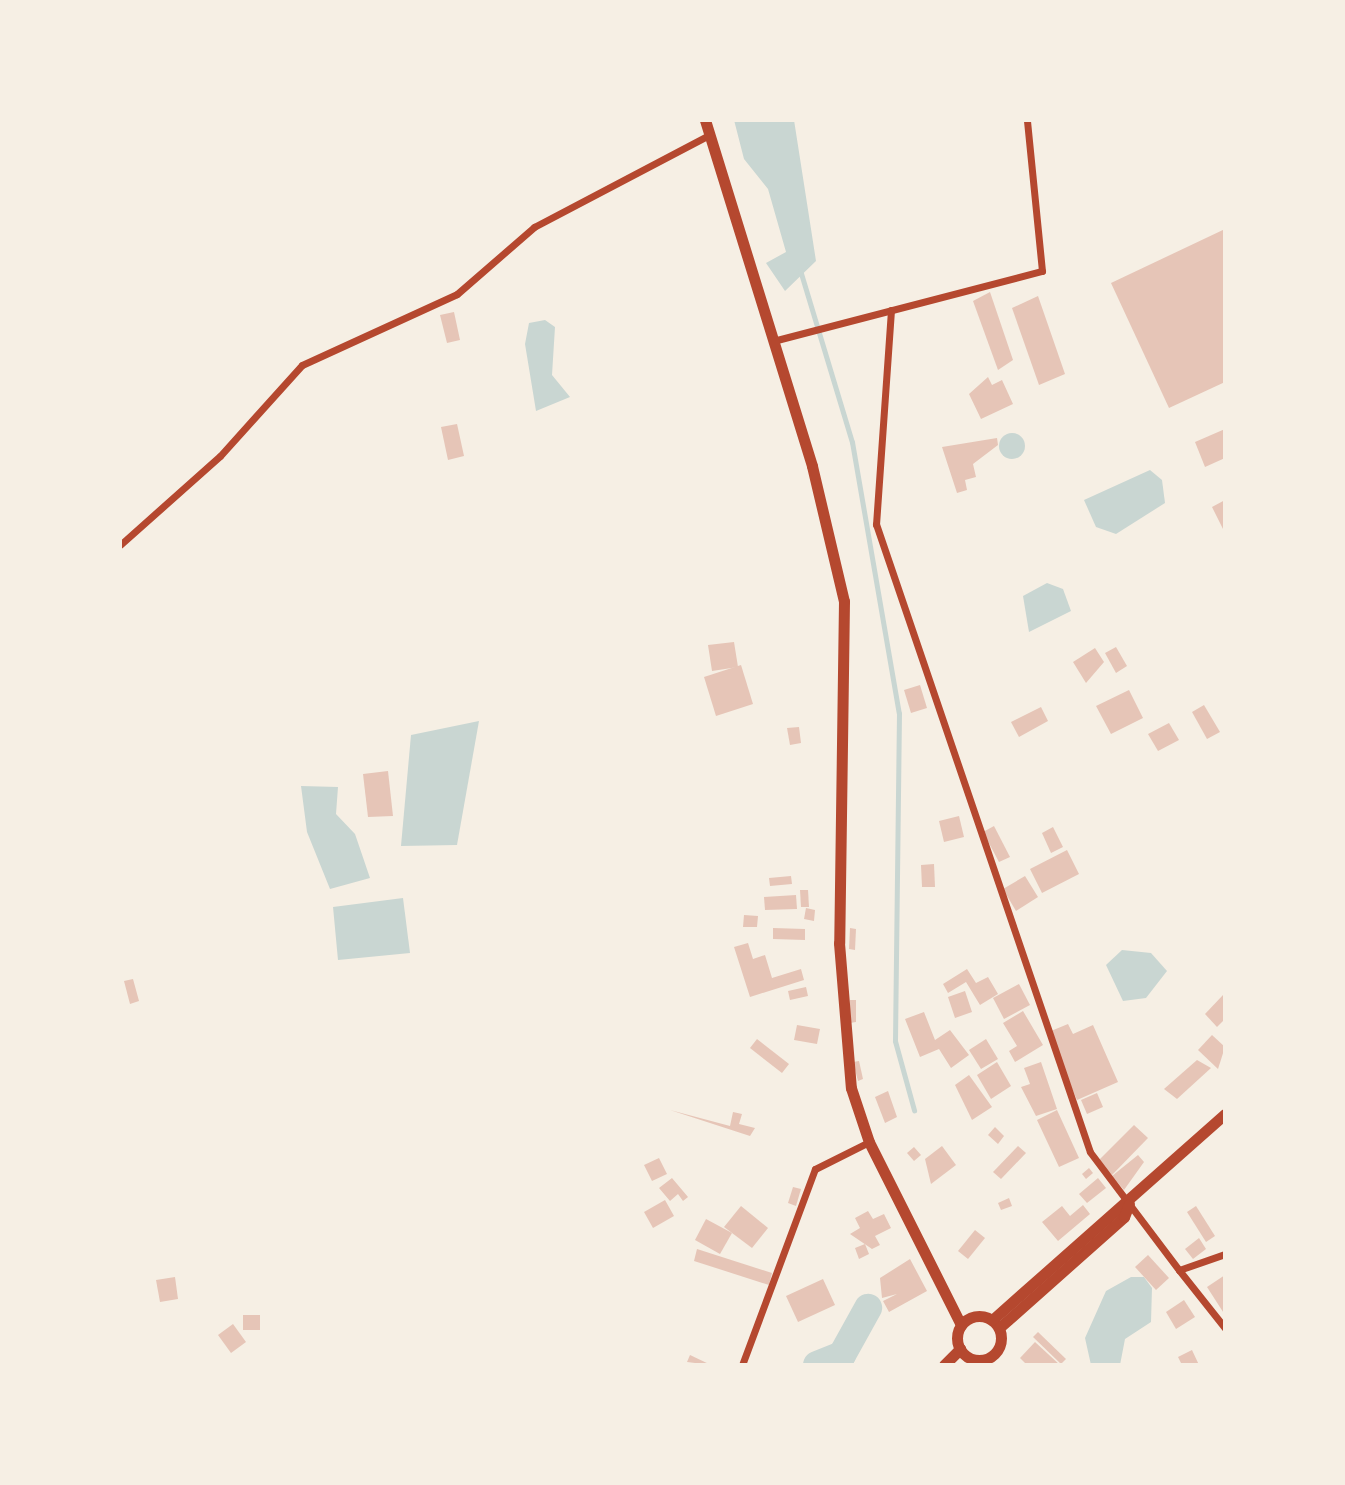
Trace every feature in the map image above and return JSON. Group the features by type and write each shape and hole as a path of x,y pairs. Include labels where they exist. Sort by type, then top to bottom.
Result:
{"highway":[{"path":"705,120 773,341 844,601 839,943 845,1059 869,1142 953,1297 961,1325 961,1357"},
{"path":"944,1365 961,1357 992,1357 996,1324 1225,1114"},
{"path":"953,1297 976,1316 996,1324"},
{"path":"961,1325 976,1316"}],"street":[{"path":"773,341 1042,271 1027,120"},
{"path":"120,545 220,456 302,365 457,294 534,227 709,135"},
{"path":"891,310 876,524 1090,1152 1225,1328"},
{"path":"742,1365 815,1169 869,1142"},
{"path":"1179,1270 1225,1254"}],"shaded area":[{"path":"734,120 794,120 816,261 785,291 766,263 786,252 768,189 744,159"},
{"path":"545,320 555,327 552,375 570,397 536,411 525,344 529,323"},
{"path":"1012,433 1021,437 1025,446 1021,455 1012,459 1003,455 999,446 1003,437"},
{"path":"1150,470 1162,480 1165,503 1116,534 1096,527 1084,500"},
{"path":"1047,583 1063,589 1071,611 1029,632 1023,596"},
{"path":"479,721 457,845 401,846 411,735"},
{"path":"301,786 338,787 336,814 355,834 370,878 330,889 307,832"},
{"path":"403,898 410,953 338,960 333,907"},
{"path":"1122,950 1151,953 1167,971 1146,998 1123,1001 1106,965"},
{"path":"1131,1277 1144,1277 1152,1288 1151,1322 1125,1339 1120,1365 1091,1365 1085,1338 1106,1291"}],"building":[{"path":"1225,229 1225,382 1169,408 1111,283"},
{"path":"990,292 1013,360 998,370 973,301"},
{"path":"1038,296 1065,374 1039,385 1012,308"},
{"path":"454,312 460,340 447,343 440,315"},
{"path":"988,377 992,385 1002,380 1013,404 981,419 969,394"},
{"path":"457,424 464,456 448,460 441,427"},
{"path":"1225,429 1225,458 1205,467 1195,442"},
{"path":"997,438 998,445 973,464 976,477 965,480 967,490 957,493 942,447"},
{"path":"1225,500 1225,533 1212,507"},
{"path":"734,642 738,667 712,671 708,645"},
{"path":"1116,647 1127,666 1116,673 1105,653"},
{"path":"1095,648 1104,662 1086,683 1073,662"},
{"path":"741,665 753,704 716,716 704,677"},
{"path":"920,685 927,708 911,713 904,690"},
{"path":"1129,690 1143,718 1111,734 1096,706"},
{"path":"1204,705 1220,732 1207,739 1192,712"},
{"path":"1041,707 1048,721 1019,737 1011,722"},
{"path":"1169,723 1179,740 1158,751 1148,734"},
{"path":"799,727 801,743 790,745 787,728"},
{"path":"388,771 393,816 368,817 363,774"},
{"path":"959,816 964,837 944,842 939,821"},
{"path":"994,826 1010,857 999,862 983,832"},
{"path":"1053,827 1063,847 1051,853 1042,833"},
{"path":"1067,850 1079,874 1042,893 1030,869"},
{"path":"934,864 935,887 922,887 921,865"},
{"path":"791,876 792,884 770,886 769,878"},
{"path":"1025,876 1038,897 1016,911 1003,889"},
{"path":"800,890 808,890 809,907 801,907"},
{"path":"796,895 797,909 765,910 764,897"},
{"path":"806,908 815,910 814,921 804,919"},
{"path":"744,915 758,916 757,927 743,927"},
{"path":"773,928 805,929 805,940 773,939"},
{"path":"850,928 856,929 855,950 849,949"},
{"path":"748,943 753,959 765,955 772,978 801,969 804,980 750,997 734,947"},
{"path":"967,969 976,983 988,977 998,994 980,1005 966,982 948,993 943,984"},
{"path":"133,979 139,1001 130,1004 124,981"},
{"path":"1019,984 1030,1005 1004,1019 993,998"},
{"path":"806,987 808,996 790,1000 788,991"},
{"path":"965,991 972,1012 955,1018 948,997"},
{"path":"1223,995 1225,1019 1217,1027 1205,1014"},
{"path":"850,1000 856,1000 856,1022 850,1023"},
{"path":"1023,1011 1043,1045 1015,1062 1009,1051 1017,1046 1003,1023"},
{"path":"924,1012 935,1040 950,1030 969,1055 951,1068 939,1049 920,1057 905,1019"},
{"path":"1068,1024 1073,1034 1093,1025 1118,1082 1077,1100 1052,1043 1051,1031"},
{"path":"797,1025 820,1029 817,1044 794,1040"},
{"path":"1212,1035 1225,1047 1218,1069 1198,1050"},
{"path":"757,1039 789,1064 782,1073 750,1048"},
{"path":"986,1039 998,1059 981,1069 969,1050"},
{"path":"1197,1060 1211,1068 1177,1099 1164,1089"},
{"path":"859,1061 863,1079 858,1081 853,1062"},
{"path":"997,1062 1011,1086 991,1099 977,1075"},
{"path":"1041,1062 1057,1109 1036,1116 1021,1087 1030,1084 1024,1068"},
{"path":"969,1075 992,1107 972,1120 955,1085"},
{"path":"888,1091 897,1117 885,1123 875,1097"},
{"path":"1097,1093 1103,1107 1087,1114 1081,1100"},
{"path":"670,1110 730,1126 733,1112 742,1114 739,1124 755,1128 750,1136"},
{"path":"1057,1110 1079,1158 1059,1167 1037,1120"},
{"path":"1134,1125 1148,1138 1112,1175 1098,1161"},
{"path":"995,1127 1004,1136 998,1144 988,1135"},
{"path":"942,1146 956,1165 931,1184 925,1159"},
{"path":"1018,1146 1026,1153 1001,1179 993,1172"},
{"path":"914,1147 921,1155 914,1161 907,1153"},
{"path":"1138,1155 1144,1162 1124,1190 1112,1176"},
{"path":"659,1158 667,1174 652,1181 644,1165"},
{"path":"1089,1168 1093,1173 1086,1179 1082,1174"},
{"path":"672,1178 688,1197 683,1201 678,1194 670,1201 659,1188"},
{"path":"1098,1178 1106,1188 1087,1203 1079,1194"},
{"path":"793,1187 801,1189 796,1206 788,1203"},
{"path":"1009,1198 1012,1206 1001,1210 998,1203"},
{"path":"665,1200 674,1216 653,1228 644,1212"},
{"path":"1083,1205 1090,1214 1058,1241 1042,1222 1062,1206 1070,1216"},
{"path":"741,1206 768,1228 752,1248 724,1227"},
{"path":"1196,1206 1215,1236 1206,1242 1187,1212"},
{"path":"868,1211 873,1219 884,1214 891,1228 875,1236 880,1245 872,1249 850,1234 860,1228 855,1218"},
{"path":"706,1219 732,1233 720,1254 695,1240"},
{"path":"975,1230 985,1238 968,1259 958,1251"},
{"path":"1199,1238 1206,1249 1193,1259 1185,1249"},
{"path":"865,1244 869,1254 859,1259 855,1248"},
{"path":"697,1249 772,1273 769,1285 694,1261"},
{"path":"1148,1255 1169,1278 1156,1290 1135,1267"},
{"path":"910,1259 927,1291 889,1312 883,1301 897,1294 882,1298 880,1278"},
{"path":"1225,1275 1225,1315 1207,1287"},
{"path":"175,1277 178,1299 160,1302 156,1280"},
{"path":"823,1279 835,1305 798,1322 786,1296"},
{"path":"1184,1300 1195,1317 1176,1329 1166,1312"},
{"path":"243,1315 260,1315 260,1330 243,1330"},
{"path":"233,1324 246,1342 231,1353 218,1335"},
{"path":"1038,1332 1066,1359 1061,1364 1033,1337"},
{"path":"1035,1342 1060,1365 1027,1365 1020,1358"},
{"path":"1192,1350 1199,1365 1182,1365 1178,1357"},
{"path":"690,1355 711,1365 687,1362"}],"waterway":[{"path":"800,270 852,442 899,713 895,1041 914,1110"},
{"path":"817,1365 842,1355 868,1308"}]}
